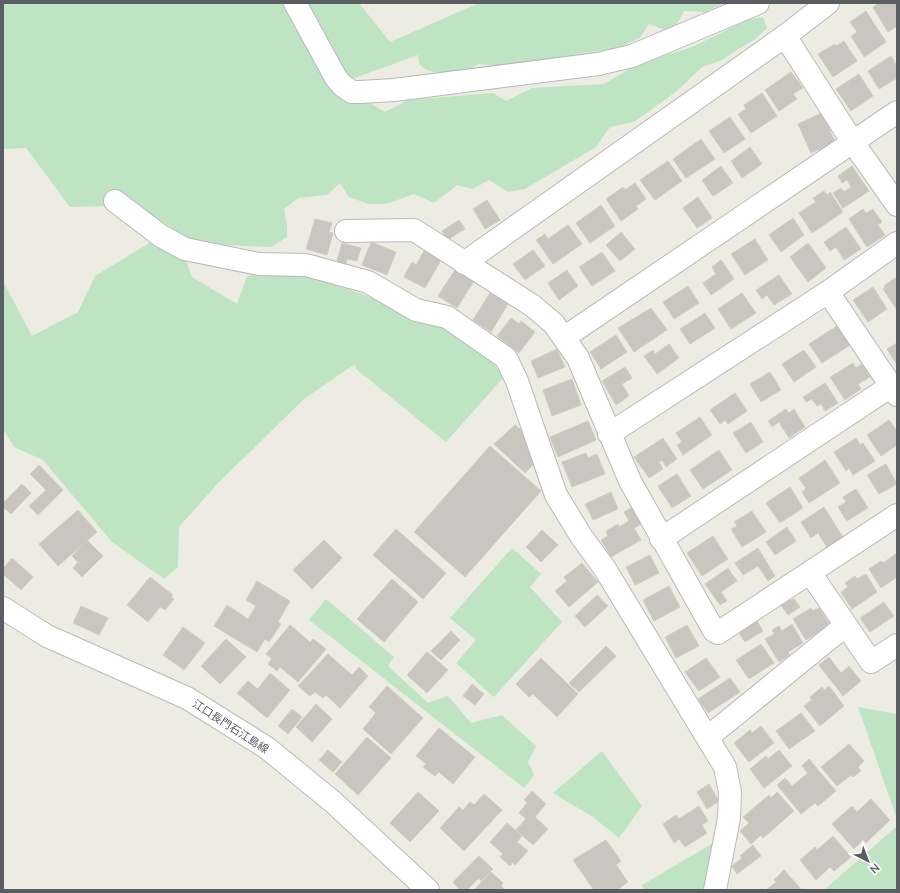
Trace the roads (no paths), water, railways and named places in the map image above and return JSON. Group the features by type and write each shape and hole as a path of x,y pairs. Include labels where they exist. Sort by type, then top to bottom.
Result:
{"street":[{"path":"295,3 336,78 343,86 352,92 394,90 598,64 632,56 758,3"},
{"path":"464,263 785,36 828,3"},
{"path":"785,36 852,142 897,205"},
{"path":"565,337 897,112"},
{"path":"115,201 161,236 185,249 259,264 306,265 368,282 416,310 447,317 506,358 517,381 556,495 581,536 605,569 725,767 730,792 729,818 715,890"},
{"path":"346,231 414,230 533,306 554,324 565,337 578,358 630,482 714,631 718,633 810,574 897,515"},
{"path":"609,434 828,292 897,244"},
{"path":"661,539 894,390 828,292"},
{"path":"810,574 871,662 897,645"},
{"name":"江口長門石江島線","path":"3,608 47,636 187,698 266,748 333,802 428,890"},
{"path":"708,737 846,626"}]}
